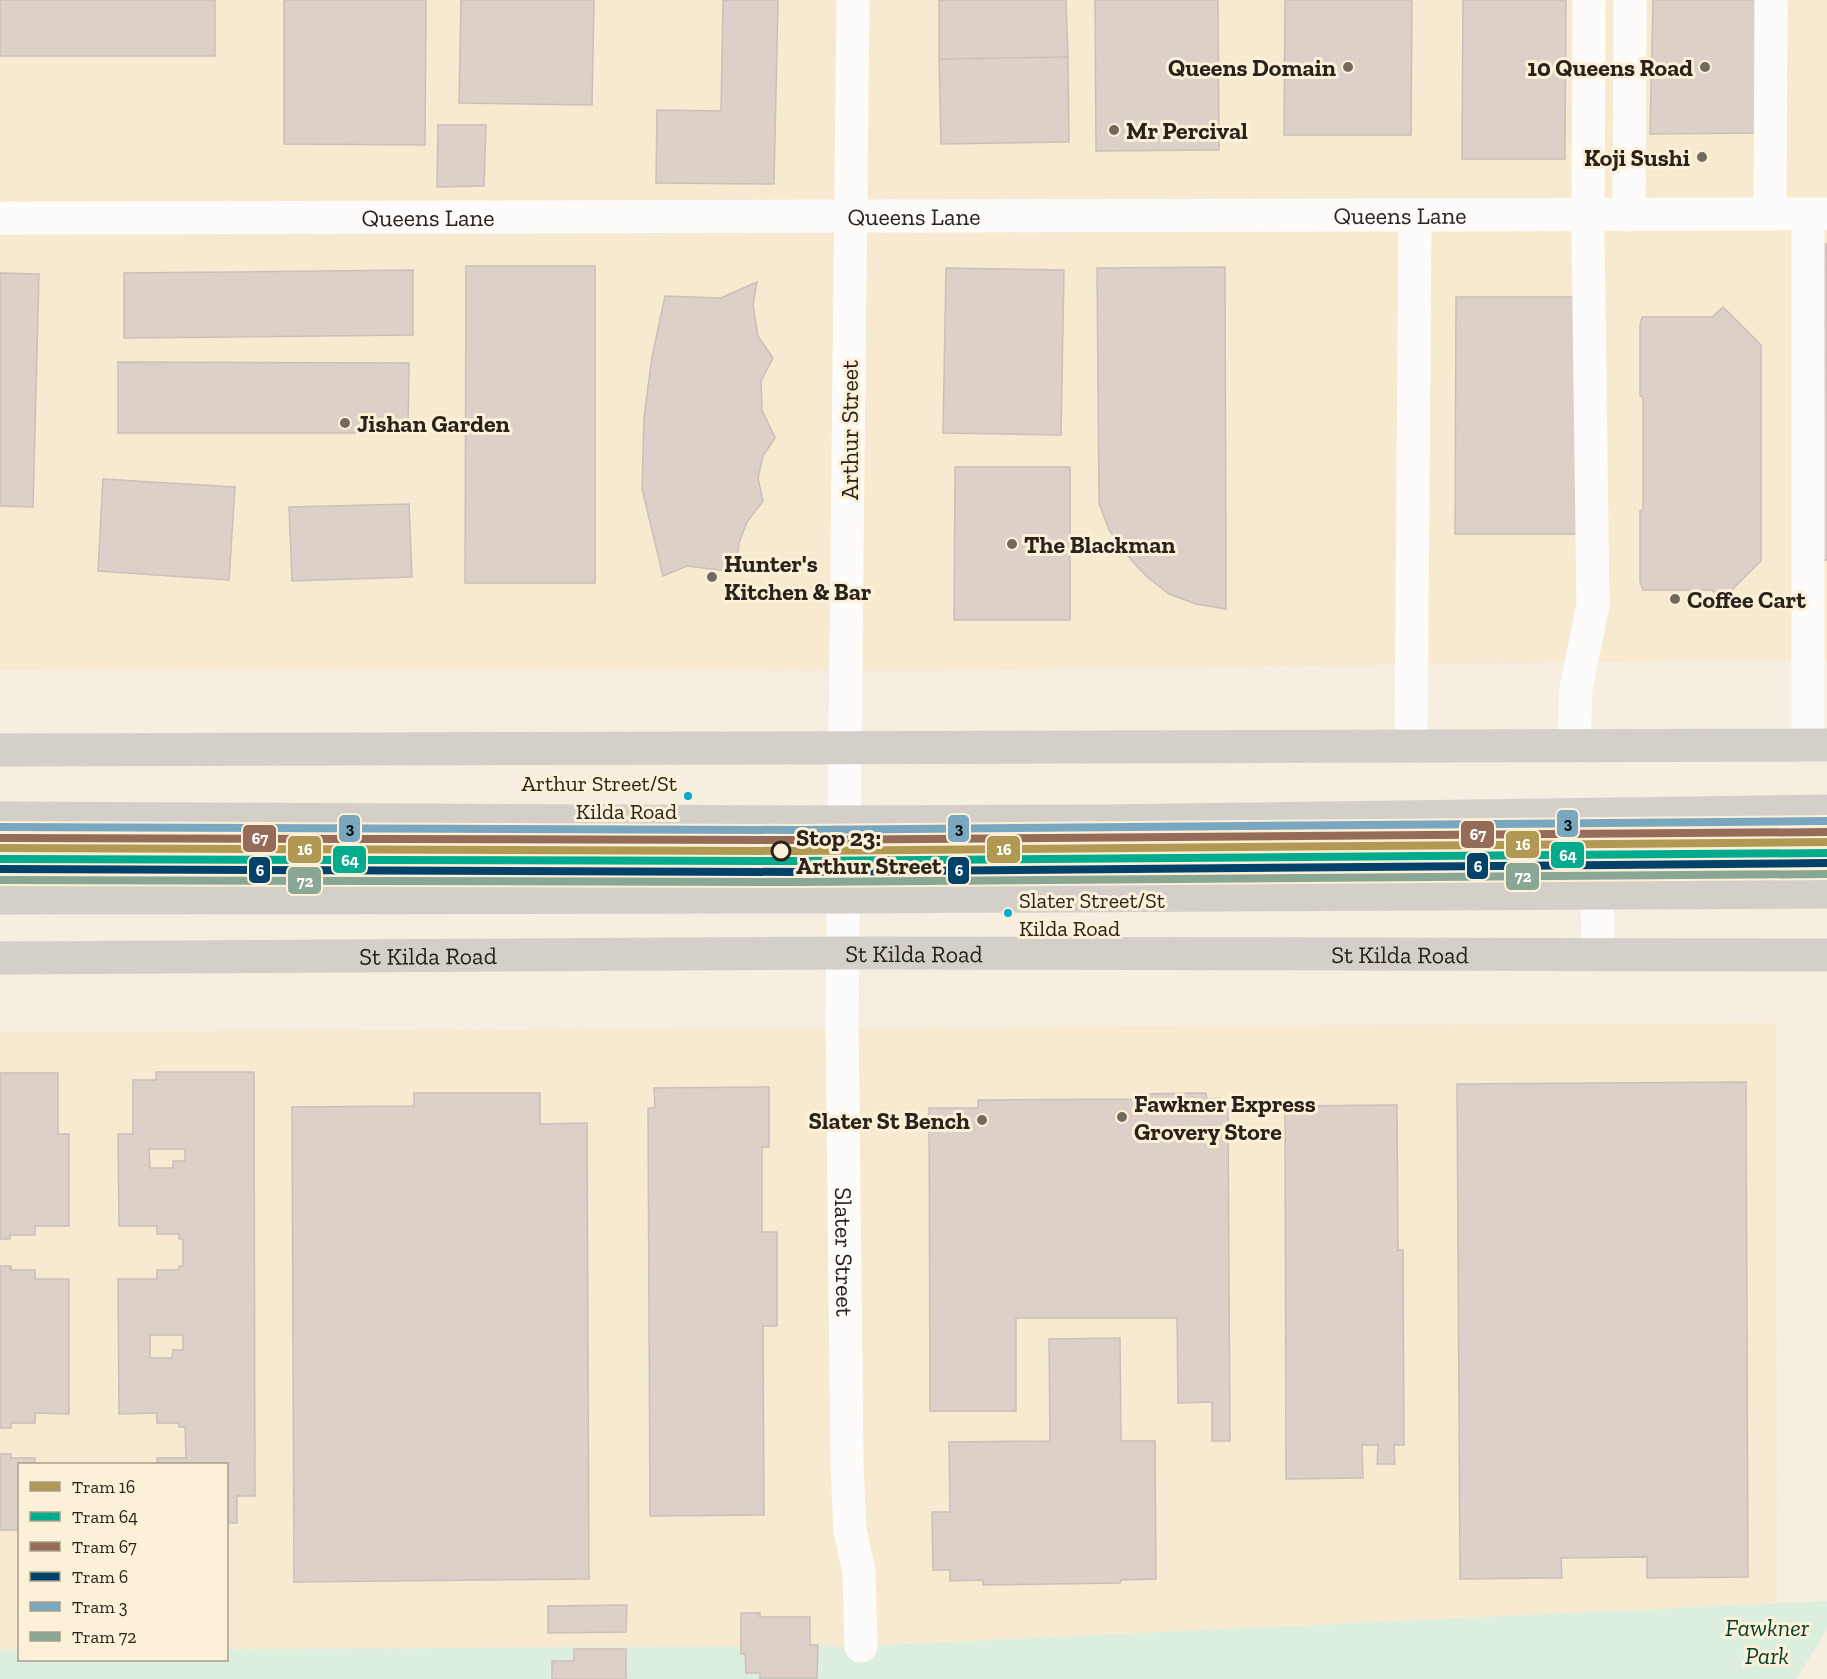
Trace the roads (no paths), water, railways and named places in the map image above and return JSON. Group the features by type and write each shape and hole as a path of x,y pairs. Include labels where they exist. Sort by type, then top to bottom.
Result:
{"main road":[{"path":"0,750 1817,745"},
{"path":"0,818 845,822 1102,821 1827,811"},
{"path":"0,898 1827,892"},
{"name":"St Kilda Road","path":"0,958 843,953 1827,955"}],"street":[{"name":"Arthur Street","path":"845,860 853,0"},
{"path":"1574,746 1576,688 1593,605 1589,0"},
{"path":"1629,215 1630,0"},
{"path":"1770,214 1771,0"},
{"name":"Queens Lane","path":"0,218 1818,215"},
{"path":"1817,745 1818,215"},
{"path":"1411,746 1415,216"},
{"path":"0,856 797,856 845,860 1827,853"},
{"name":"Slater Street","path":"845,860 843,953 847,1463 850,1531 859,1571 861,1646"},
{"path":"1598,894 1598,954"}],"tram line":[{"name":"3","path":"0,827 797,830 1827,821"},
{"name":"67","path":"0,838 797,840 1827,832"},
{"name":"16","path":"0,848 797,851 1827,842"},
{"name":"64","path":"0,859 797,861 1827,853"},
{"name":"6","path":"0,869 797,872 1827,863"},
{"name":"72","path":"0,880 797,882 1827,874"}],"place":[{"name":"Queens Domain","path":"1348,67"},
{"name":"10 Queens Road","path":"1705,67"},
{"name":"Mr Percival","path":"1114,130"},
{"name":"Koji Sushi","path":"1702,157"},
{"name":"Jishan Garden","path":"345,423"},
{"name":"The Blackman","path":"1012,544"},
{"name":"Hunter's Kitchen & Bar","path":"712,577"},
{"name":"Coffee Cart","path":"1675,599"},
{"name":"Arthur Street/St Kilda Road","path":"688,796"},
{"name":"Stop 23: Arthur Street","path":"781,851"},
{"name":"Slater Street/St Kilda Road","path":"1008,913"},
{"name":"Fawkner Express Grovery Store","path":"1122,1117"},
{"name":"Slater St Bench","path":"982,1120"}],"park label":[{"name":"Fawkner Park","path":"1767,1641"}]}
